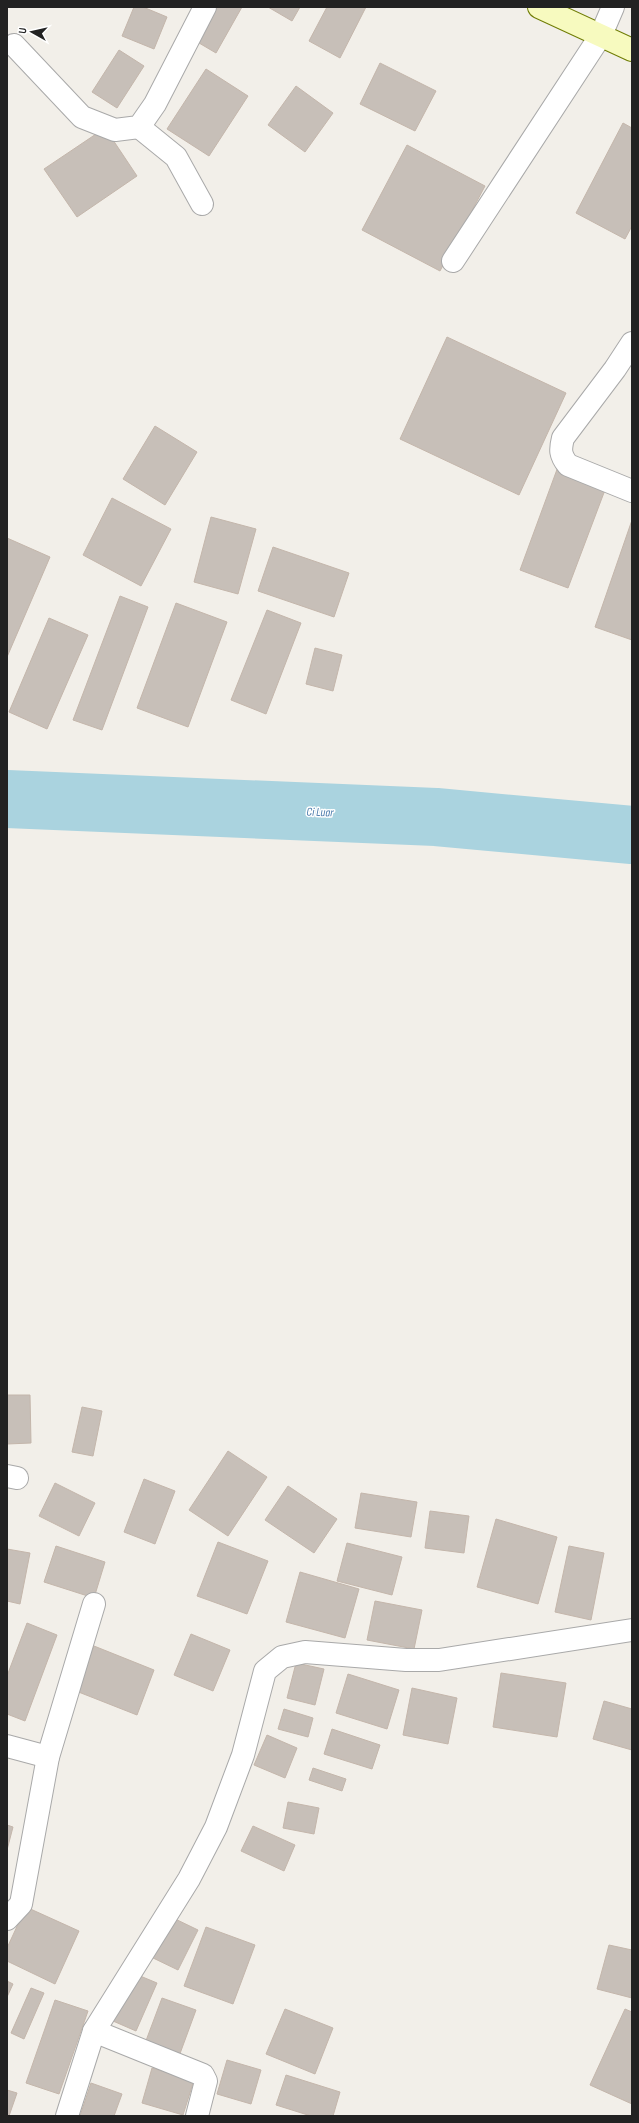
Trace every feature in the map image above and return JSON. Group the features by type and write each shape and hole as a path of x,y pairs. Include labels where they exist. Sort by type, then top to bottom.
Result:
{"street":[{"path":"139,128 155,104 205,7"},
{"path":"539,7 632,50"},
{"path":"453,260 601,35 613,7"},
{"path":"14,45 82,117 115,130 139,128 176,157 202,204"},
{"path":"632,343 615,369 563,438 560,449 561,458 568,465 632,491"},
{"path":"7,1919 21,1904 48,1757 94,1604"},
{"path":"67,2116 94,2031 189,1878 216,1827 243,1755 265,1671 282,1657 305,1652 406,1660 439,1660 632,1630"},
{"path":"7,1746 48,1757"},
{"path":"94,2031 203,2075 206,2079 197,2116"}],"building":[{"path":"134,7 143,7 167,17 154,49 122,36"},
{"path":"212,7 242,7 216,53 194,40"},
{"path":"268,7 300,7 292,21"},
{"path":"327,7 366,7 340,58 309,41"},
{"path":"119,50 144,66 117,108 92,92"},
{"path":"380,63 436,91 415,131 360,104"},
{"path":"206,69 248,96 209,156 167,129"},
{"path":"296,86 333,113 305,152 268,125"},
{"path":"623,123 632,128 632,226 625,239 576,213"},
{"path":"105,128 137,176 77,217 44,169"},
{"path":"407,145 485,186 440,271 362,230"},
{"path":"447,337 566,393 519,495 400,439"},
{"path":"155,426 197,452 165,505 123,479"},
{"path":"559,464 608,482 568,588 520,570"},
{"path":"112,498 171,529 141,586 83,555"},
{"path":"211,517 256,529 238,594 194,582"},
{"path":"632,520 632,640 595,627"},
{"path":"7,538 50,557 7,657"},
{"path":"273,547 349,573 334,617 258,591"},
{"path":"120,596 148,607 102,730 73,720"},
{"path":"176,603 227,622 188,727 137,708"},
{"path":"267,610 301,623 266,714 231,700"},
{"path":"49,618 88,635 47,729 9,712"},
{"path":"315,648 342,655 333,691 306,684"},
{"path":"7,1395 30,1395 31,1443 7,1444"},
{"path":"82,1407 102,1411 93,1456 72,1452"},
{"path":"228,1451 267,1477 228,1536 189,1510"},
{"path":"144,1479 175,1491 155,1544 124,1532"},
{"path":"55,1483 95,1503 79,1536 39,1516"},
{"path":"288,1486 337,1519 314,1553 265,1520"},
{"path":"361,1493 417,1502 411,1537 355,1528"},
{"path":"430,1511 469,1516 464,1553 425,1548"},
{"path":"496,1519 557,1537 538,1604 477,1587"},
{"path":"218,1542 268,1561 247,1614 197,1596"},
{"path":"347,1543 402,1557 392,1595 337,1581"},
{"path":"56,1546 105,1562 94,1598 44,1582"},
{"path":"569,1546 604,1553 591,1620 555,1612"},
{"path":"7,1549 30,1553 20,1604 7,1601"},
{"path":"300,1572 359,1589 345,1638 286,1622"},
{"path":"375,1601 422,1610 414,1649 367,1640"},
{"path":"27,1623 57,1635 25,1721 7,1714 7,1676"},
{"path":"191,1634 230,1650 213,1691 174,1675"},
{"path":"94,1646 154,1670 137,1715 76,1691"},
{"path":"296,1663 324,1669 315,1705 287,1698"},
{"path":"501,1673 566,1683 557,1737 493,1727"},
{"path":"348,1674 399,1690 387,1729 336,1713"},
{"path":"412,1688 457,1698 448,1744 403,1735"},
{"path":"604,1701 632,1709 632,1750 593,1739"},
{"path":"284,1709 313,1718 308,1737 278,1729"},
{"path":"332,1729 380,1745 372,1769 324,1754"},
{"path":"267,1735 297,1748 285,1778 254,1765"},
{"path":"313,1768 346,1779 342,1791 309,1780"},
{"path":"288,1802 319,1808 314,1834 283,1828"},
{"path":"7,1825 13,1827 7,1850"},
{"path":"253,1826 295,1845 284,1871 241,1851"},
{"path":"26,1907 79,1931 55,1984 7,1961 7,1948"},
{"path":"169,1916 198,1930 178,1970 149,1956"},
{"path":"206,1927 255,1945 233,2004 184,1986"},
{"path":"609,1945 632,1950 632,1998 597,1989"},
{"path":"133,1973 157,1983 136,2031 113,2021"},
{"path":"7,1981 13,1984 7,1997"},
{"path":"31,1988 44,1993 24,2039 11,2033"},
{"path":"162,1998 196,2010 178,2059 144,2046"},
{"path":"55,2000 88,2011 59,2094 26,2083"},
{"path":"285,2009 333,2028 315,2074 266,2054"},
{"path":"625,2009 632,2012 632,2104 590,2085"},
{"path":"227,2060 261,2070 251,2104 217,2094"},
{"path":"152,2068 194,2080 183,2115 142,2103"},
{"path":"286,2075 340,2092 333,2116 311,2116 276,2105"},
{"path":"91,2083 122,2094 114,2116 80,2116"},
{"path":"7,2090 17,2093 9,2116 7,2116"}],"waterway":[{"name":"Ci Luar","path":"7,799 436,817 632,835"}]}
